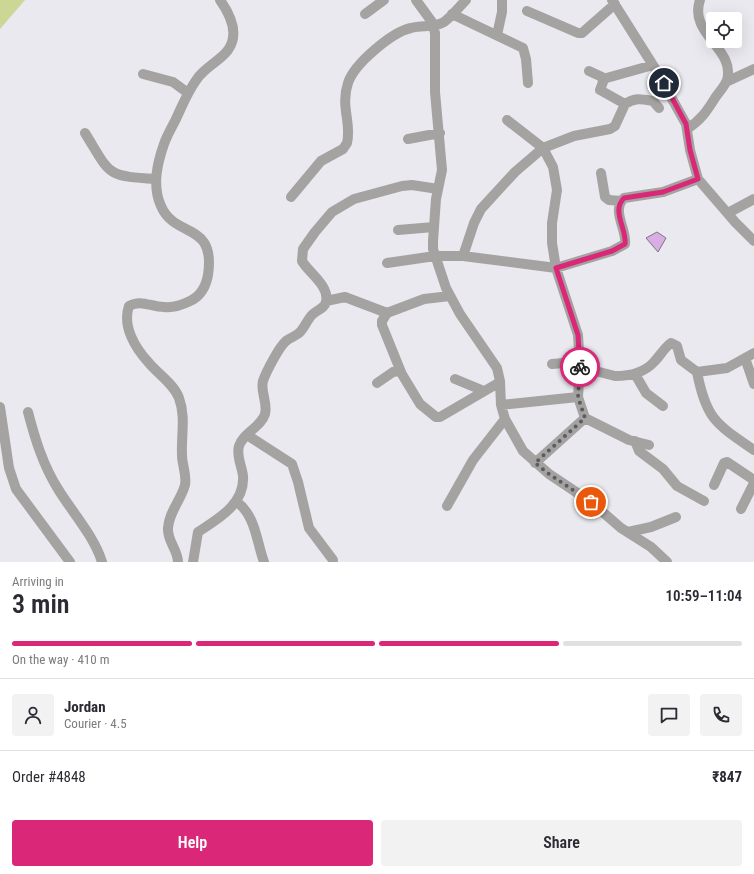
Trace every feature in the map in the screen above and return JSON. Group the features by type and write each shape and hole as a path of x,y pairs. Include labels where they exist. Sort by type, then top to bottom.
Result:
{"street":[{"path":"178,562 177,555 170,543 168,527 172,511 185,486 186,478 182,455 184,424 179,397 138,349 130,334 126,320 129,306 136,302 163,307 172,307 198,296 208,276 208,251 199,235 185,228 166,213 158,196 156,179 158,160 164,142 188,93 197,78 228,50 233,39 231,17 220,0"},
{"path":"365,14 384,0"},
{"path":"416,0 428,13 434,26 435,33 435,92 440,133 442,170 436,199 433,241 435,256 450,296 460,314 497,368 500,382 501,405 505,419 523,451 549,474 591,502 628,532 651,547 667,562"},
{"path":"291,197 321,161 343,149 347,143 344,102 352,72 387,41 411,28 434,26 444,22 466,0"},
{"path":"497,35 502,12 502,0"},
{"path":"687,129 704,116 726,82 728,70 726,61 705,33 698,18 698,6 700,0"},
{"path":"527,12 578,33 582,33 613,2 653,65 687,129 690,150 698,179 754,242"},
{"path":"452,14 523,48 526,59 528,83"},
{"path":"589,71 603,79 653,65"},
{"path":"726,82 754,70"},
{"path":"143,74 173,82 188,93"},
{"path":"603,79 600,90 625,104"},
{"path":"463,256 480,209 515,172 543,148 574,136 613,128 625,104 632,99 640,98 653,101 658,108"},
{"path":"507,120 543,148 553,167 556,180 556,190 552,234 556,268 578,335 580,366 578,397 585,418 635,441 649,445"},
{"path":"85,133 110,171 124,177 156,179"},
{"path":"408,139 440,133"},
{"path":"601,173 605,197 609,200 621,201 624,198 663,192 698,179"},
{"path":"193,562 198,532 216,521 236,501 242,486 238,448 240,442 262,420 265,413 262,382 284,344 297,335 311,316 324,306 326,301 323,288 304,265 301,256 314,232 332,212 354,199 402,186 412,185 438,189"},
{"path":"728,213 754,199"},
{"path":"387,263 435,256 463,256 556,268 612,251 625,244 620,216 621,201"},
{"path":"398,230 434,227"},
{"path":"326,301 345,297 387,312 424,299 450,296"},
{"path":"387,312 382,325 401,372 420,404 436,417 440,417 500,382"},
{"path":"552,364 562,363 580,366 616,376 635,374 654,362 668,344 674,342 682,360 697,372 704,403 711,416 730,435 754,450"},
{"path":"697,372 727,368 750,355 754,384"},
{"path":"377,383 397,370 401,372"},
{"path":"635,374 646,392 663,406"},
{"path":"455,379 484,391"},
{"path":"501,405 578,397"},
{"path":"0,407 9,468 16,489 70,562"},
{"path":"28,412 34,435 49,473 95,546 102,562"},
{"path":"535,463 585,418"},
{"path":"447,506 473,460 505,419"},
{"path":"247,435 292,464 309,528 333,560"},
{"path":"635,441 639,451 659,466 681,489 704,501"},
{"path":"714,485 724,463 727,462 754,480"},
{"path":"742,509 754,483"},
{"path":"236,501 243,506 251,517 264,562"},
{"path":"628,532 651,527 676,517"}],"green space":[{"path":"0,0 25,0 0,29"}],"building":[{"path":"657,232 666,238 658,252 646,238"}],"way so far":[{"path":"580,367 578,397 585,418 535,463 591,502"}],"route":[{"path":"580,367 578,335 556,268 612,251 625,244 626,240 620,224 619,206 624,198 663,192 698,179 690,150 686,124 664,83"}]}
